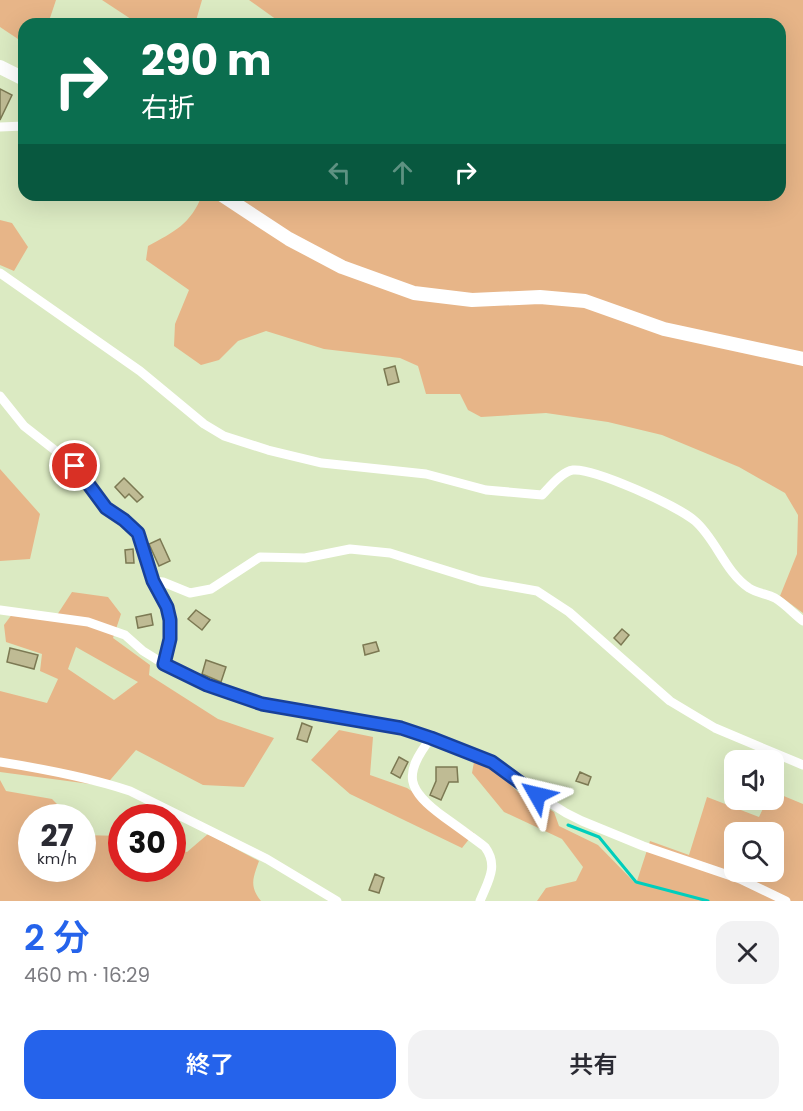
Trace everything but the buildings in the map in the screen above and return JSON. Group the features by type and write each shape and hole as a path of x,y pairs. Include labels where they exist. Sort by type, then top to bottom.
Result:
{"street":[{"path":"0,66 18,76"},
{"path":"0,128 18,126"},
{"path":"231,201 290,239 342,267 414,293 472,300 540,297 585,301 664,329 803,359"},
{"path":"0,273 140,371 204,424 224,436 268,450 322,463 426,474 486,490 542,495 566,472 574,470 605,477 650,495 694,520 732,572 749,588 775,599 803,621"},
{"path":"0,396 24,426 75,466 106,508 138,533 153,581 167,607 170,620 170,639 164,664"},
{"path":"153,581 163,582 190,593 211,589 260,557 305,558 350,549 390,553 480,581 537,591 569,612 670,700 715,728 803,765"},
{"path":"0,610 88,622 125,636 164,664 207,685 262,704 401,728 431,738 492,762 523,786 582,821 643,846 740,879 786,901"},
{"path":"431,738 417,756 412,774 415,790 424,802 485,847 492,856 493,869 480,901"},
{"path":"0,762 58,772 130,791 267,859 337,901"}],"shaded area":[{"path":"0,0 56,0 50,18 18,18 18,39 0,27"},
{"path":"102,0 202,0 197,18 129,18"},
{"path":"249,0 803,0 803,613 780,596 797,554 798,515 785,493 739,467 662,435 608,422 546,413 481,417 468,410 460,394 426,394 418,366 400,358 324,349 266,331 238,341 219,360 201,365 174,346 175,324 189,290 146,260 148,246 181,226 193,213 200,201 786,201 786,18 274,18"},
{"path":"0,220 12,223 28,247 14,271 0,265"},
{"path":"0,469 40,514 30,559 0,561"},
{"path":"72,592 108,597 121,614 113,638 150,665 149,675 218,719 274,738 244,787 203,785 136,750 105,786 0,772 0,691 47,703 58,679 40,671 42,654 6,642 4,625 16,609 57,615","holes":["76,647 138,682 114,700 68,669"]},
{"path":"339,730 373,737 370,775 407,788 474,833 462,848 350,794 311,760"},
{"path":"474,762 496,771 518,792 554,812 559,826 598,845 636,884 650,841 689,855 707,797 724,804 724,810 741,810 759,817 762,810 784,810 784,796 803,804 803,901 537,901 546,888 576,881 583,867 562,839 504,812 472,773"},
{"path":"0,780 6,791 52,799 57,804 18,804 18,882 96,882 96,835 108,836 108,882 186,882 186,852 208,834 259,861 253,882 261,901 0,901"}],"waterway":[{"path":"568,825 599,837 636,882 708,901"}],"route":[{"path":"75,466 106,508 138,533 153,581 167,607 170,620 170,639 164,664 207,685 262,704 401,728 431,738 492,762 537,795"}]}
